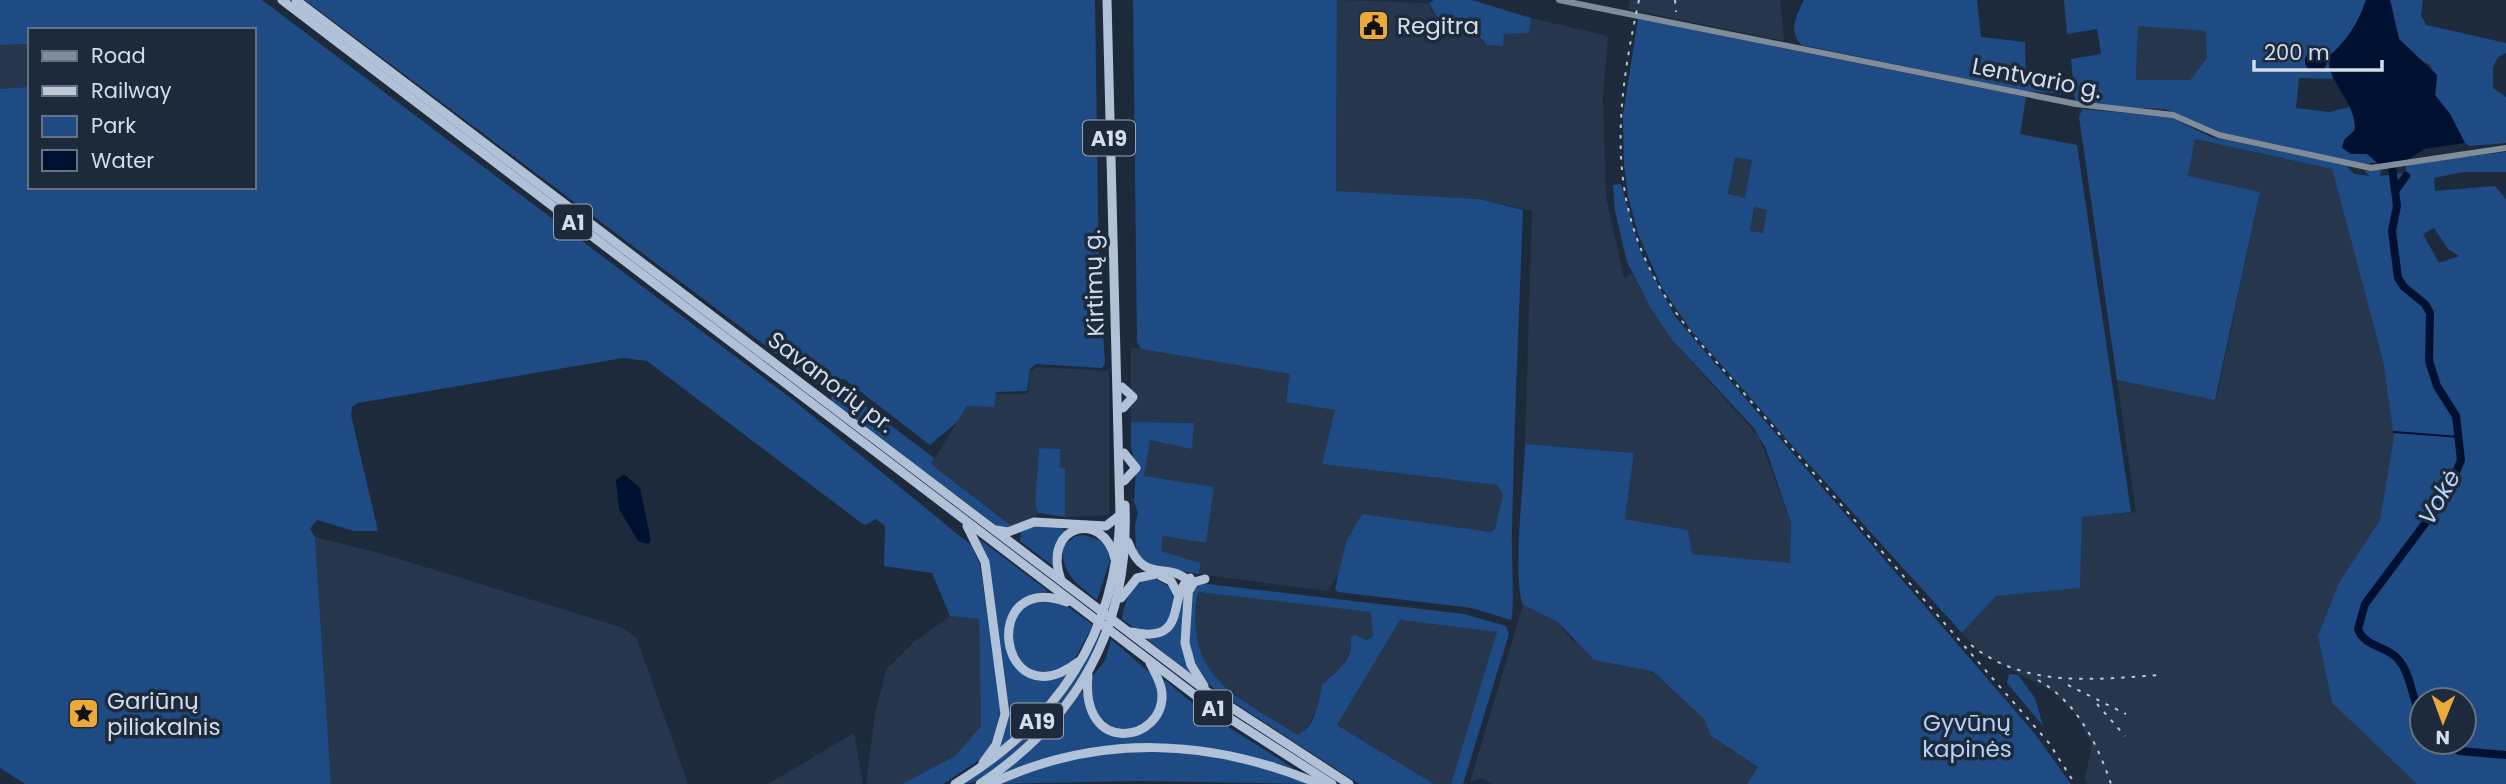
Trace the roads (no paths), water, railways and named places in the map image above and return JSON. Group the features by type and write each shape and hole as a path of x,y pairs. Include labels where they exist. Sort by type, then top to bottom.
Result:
{"highway":[{"name":"Savanorių pr.","path":"282,0 963,518 1124,635 1349,784"},
{"name":"Savanorių pr.","path":"296,0 1062,582 1085,607"},
{"name":"Kirtimų g.","path":"1107,0 1120,515 1116,565"},
{"name":"Kirtimų g.","path":"1113,0 1127,538"},
{"path":"992,529 1009,532 1034,522 1110,526 1120,515"},
{"path":"963,518 985,562 1005,714 996,745 977,771"},
{"path":"1052,523 1072,531 1090,530 1102,536 1111,545 1116,565"},
{"path":"1020,528 1017,537 1023,552"},
{"path":"1062,582 1056,566 1057,549 1063,538 1072,531"},
{"path":"1127,538 1138,563 1171,581 1179,596"},
{"name":"A19","path":"980,784 1044,731 1088,674 1108,633 1117,605 1127,538"},
{"name":"A19","path":"956,784 977,771 1034,725 1058,697 1083,658 1101,620 1116,565"},
{"path":"1117,605 1133,581 1146,574 1187,578"},
{"path":"1187,578 1190,591"},
{"path":"1124,635 1149,635 1162,631 1176,617 1179,596 1187,578"},
{"path":"1205,579 1194,582 1190,591 1185,643 1191,665 1209,693"},
{"path":"1083,658 1056,675 1033,674 1014,660 1007,637 1011,618 1030,600 1051,597 1085,607"},
{"name":"Savanorių pr.","path":"1124,635 1148,658 1242,728 1332,784"},
{"path":"1088,674 1087,699 1094,718 1109,730 1134,732 1152,722 1161,703 1160,684 1148,658"},
{"path":"990,784 1070,755 1150,746 1236,755 1319,784"}],"main road":[{"name":"Lentvario g.","path":"1559,0 2074,104 2126,112 2173,115 2219,135 2376,167 2506,148"}],"water":[{"path":"2366,0 2390,0 2399,39 2437,75 2435,95 2450,114 2465,143 2424,149 2406,161 2380,165 2367,154 2351,154 2342,148 2344,140 2355,130 2354,120 2329,67 2328,57 2351,31"},
{"path":"2316,50 2324,53 2327,61 2324,69 2316,72 2308,69 2305,61 2308,53"},
{"path":"624,474 640,488 651,541 648,544 638,541 619,509 616,480"}],"waterway":[{"name":"Vokė","path":"2392,167 2397,206 2392,231 2398,278 2404,287 2425,304 2430,313 2429,361 2437,386 2456,416 2461,460 2447,494 2365,604 2358,629 2366,640 2398,659 2411,686"},
{"path":"2396,190 2406,176"},
{"path":"2394,432 2460,437"},
{"name":"Vokė","path":"2478,753 2506,755"}],"railway":[{"path":"1639,0 1623,92 1623,175 1630,216 1644,255 1664,295 1693,335 2049,743 2075,784"},
{"path":"1675,0 1676,12"},
{"path":"1971,645 1992,659 2038,675 2087,679 2162,675"},
{"path":"2038,680 2052,689 2075,712 2092,739 2111,784"},
{"path":"2068,685 2126,714"},
{"path":"2097,704 2125,736"}],"place":[{"name":"Regitra","path":"1374,26"},
{"name":"Gariūnų piliakalnis","path":"84,714"}],"park label":[{"name":"Gyvūnų kapinės","path":"1967,736"}]}
